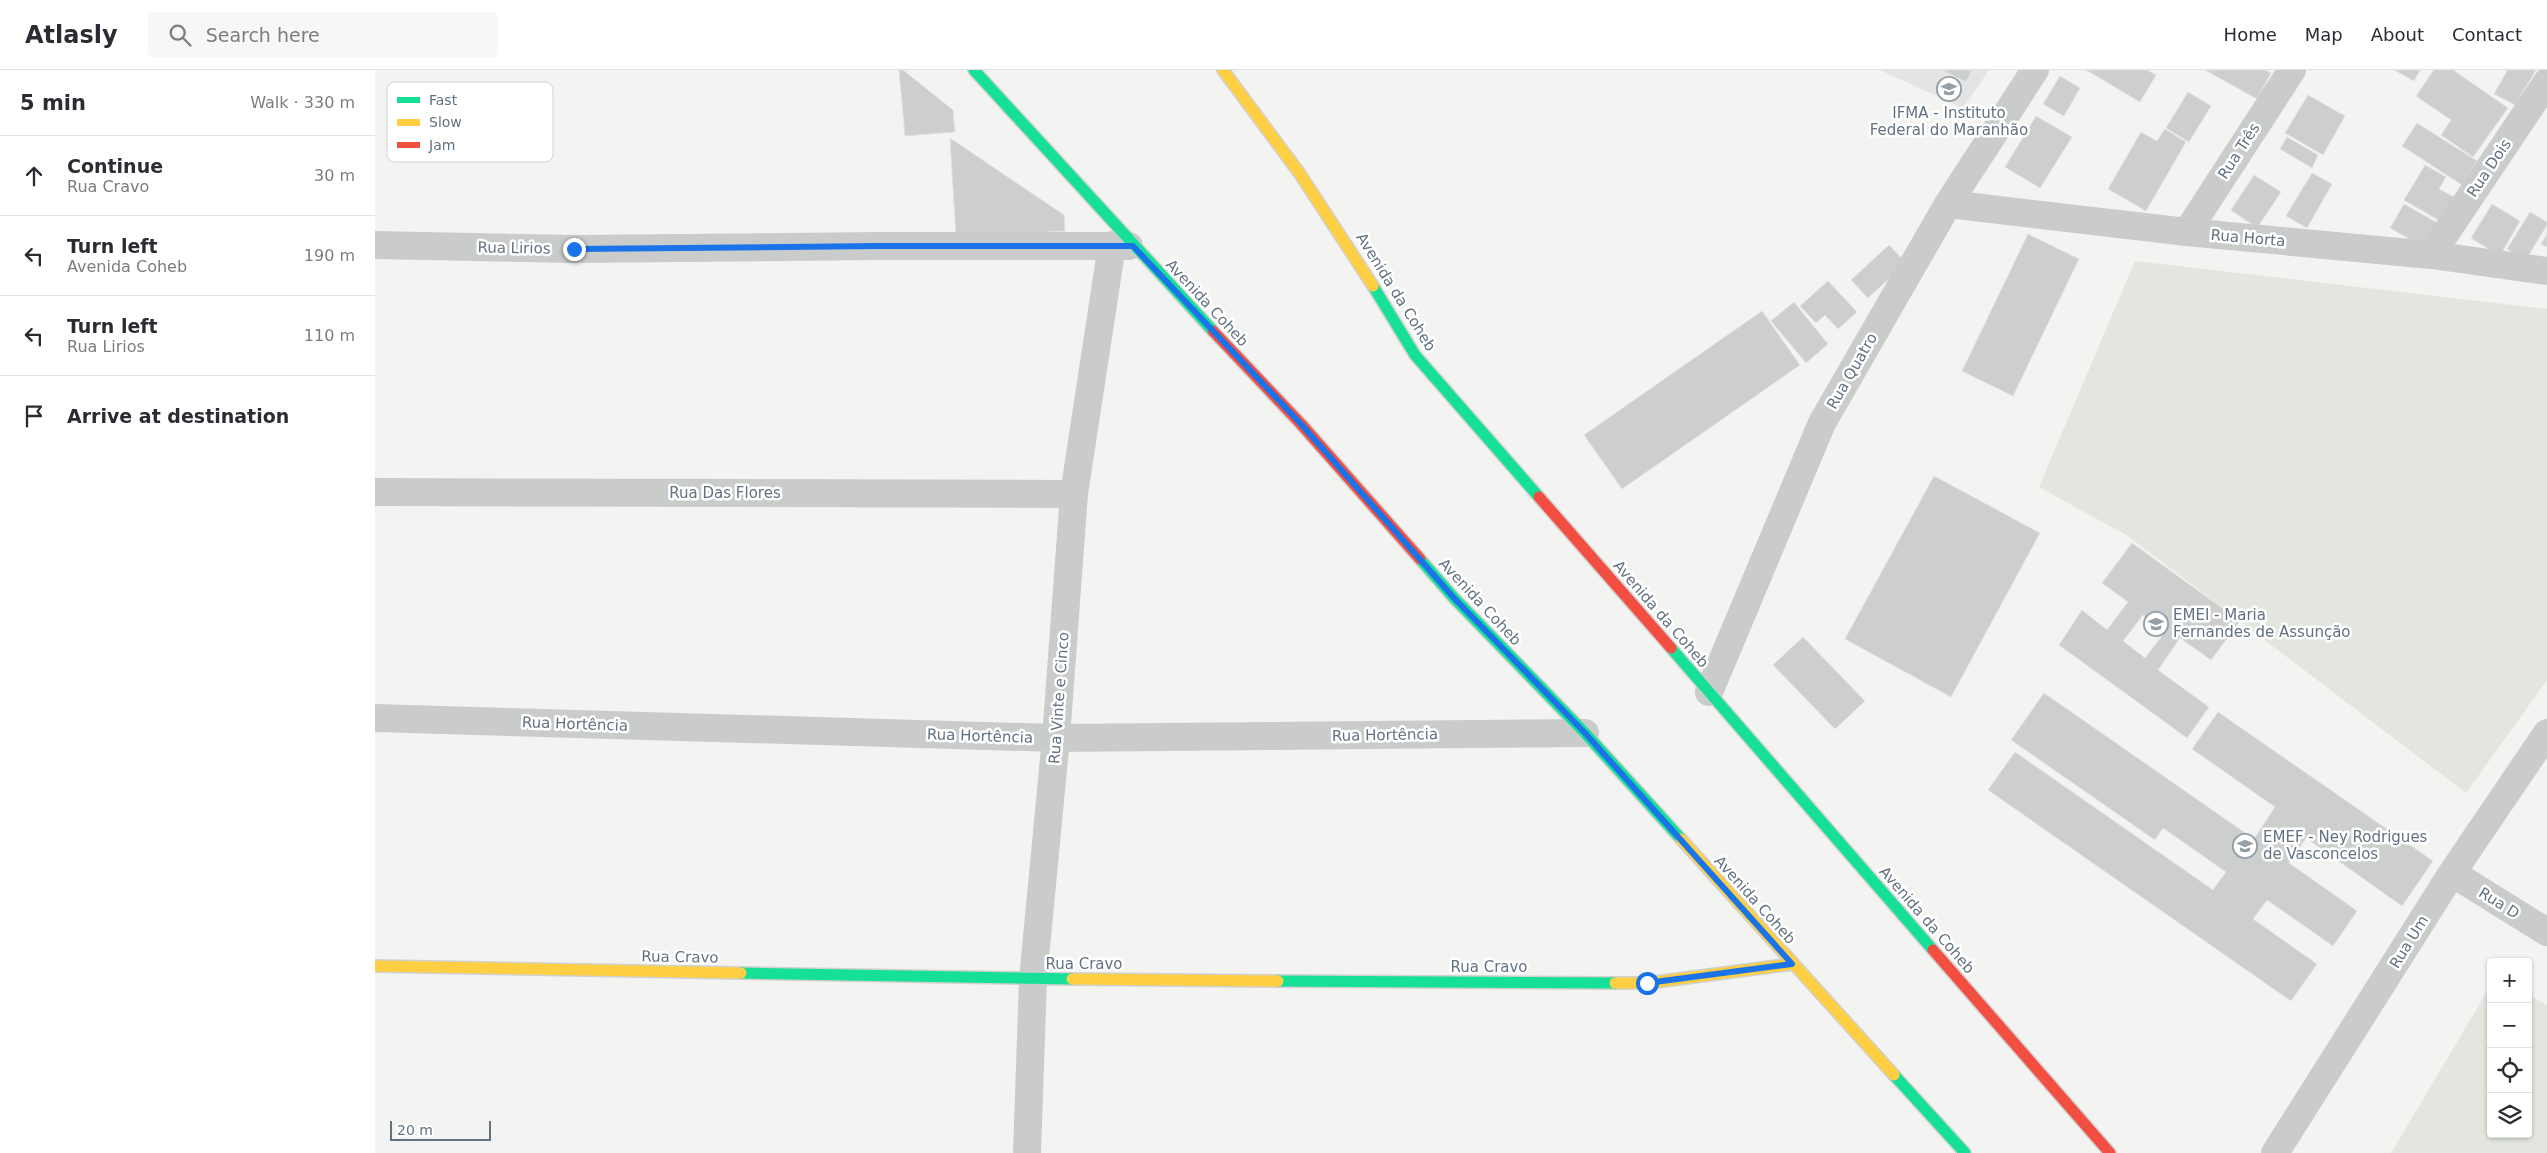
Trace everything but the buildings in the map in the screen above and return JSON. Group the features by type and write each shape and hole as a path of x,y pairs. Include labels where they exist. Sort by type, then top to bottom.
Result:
{"main road":[{"name":"Avenida Coheb","path":"974,70 1122,246 1301,424 1454,598 1585,733 1965,1153"},
{"name":"Avenida da Coheb","path":"1223,70 1275,137 1346,240 1415,355 2110,1153"},
{"name":"Rua Cravo","path":"375,966 1033,979 1647,983 1792,964"}],"street":[{"name":"Rua Quatro","path":"1709,692 1822,423 1948,204 2035,70"},
{"name":"Rua Três","path":"2187,232 2292,70"},
{"name":"Rua Dois","path":"2431,254 2547,82"},
{"name":"Rua Horta","path":"1948,204 2187,232 2431,254 2547,271"},
{"name":"Rua Lirios","path":"375,245 584,249 1122,246"},
{"name":"Rua Vinte e Cinco","path":"1027,1153 1033,979 1057,738 1074,494 1122,246"},
{"name":"Rua Das Flores","path":"375,492 1074,494"},
{"name":"Rua Hortência","path":"375,718 1057,738 1585,733"},
{"name":"Rua Um","path":"2275,1153 2452,873 2547,733"},
{"name":"Rua D","path":"2452,873 2547,932"}],"shaded area":[{"name":"IFMA - Instituto Federal do Maranhão","path":"1880,70 1989,70 1963,108"},
{"path":"2135,261 2547,309 2547,680 2466,793 2128,536 2039,487"},
{"path":"2487,992 2487,1138 2532,1138 2532,996 2547,1005 2547,1153 2391,1153"}],"traffic: fast":[{"path":"974,70 1213,331"},
{"path":"1373,286 1415,355 1539,497"},
{"path":"1420,559 1454,598 1585,733 1681,839"},
{"path":"1671,648 1933,950"},
{"path":"741,973 1072,979"},
{"path":"1278,981 1615,983"},
{"path":"1894,1075 1965,1153"}],"traffic: slow":[{"path":"1223,70 1300,174 1373,286"},
{"path":"1681,839 1894,1075"},
{"path":"1615,983 1648,983 1792,964"},
{"path":"375,966 741,973"},
{"path":"1072,979 1278,981"}],"traffic: jam":[{"path":"1213,331 1301,424 1420,559"},
{"path":"1539,497 1671,648"},
{"path":"1933,950 2110,1153"}],"place":[{"name":"IFMA - Instituto Federal do Maranhão","path":"1949,89"},
{"name":"EMEI - Maria Fernandes de Assunção","path":"2156,624"},
{"name":"EMEF - Ney Rodrigues de Vasconcelos","path":"2245,846"}],"route":[{"path":"574,249 1133,246 1301,424 1454,598 1585,733 1792,964 1647,983"}]}
